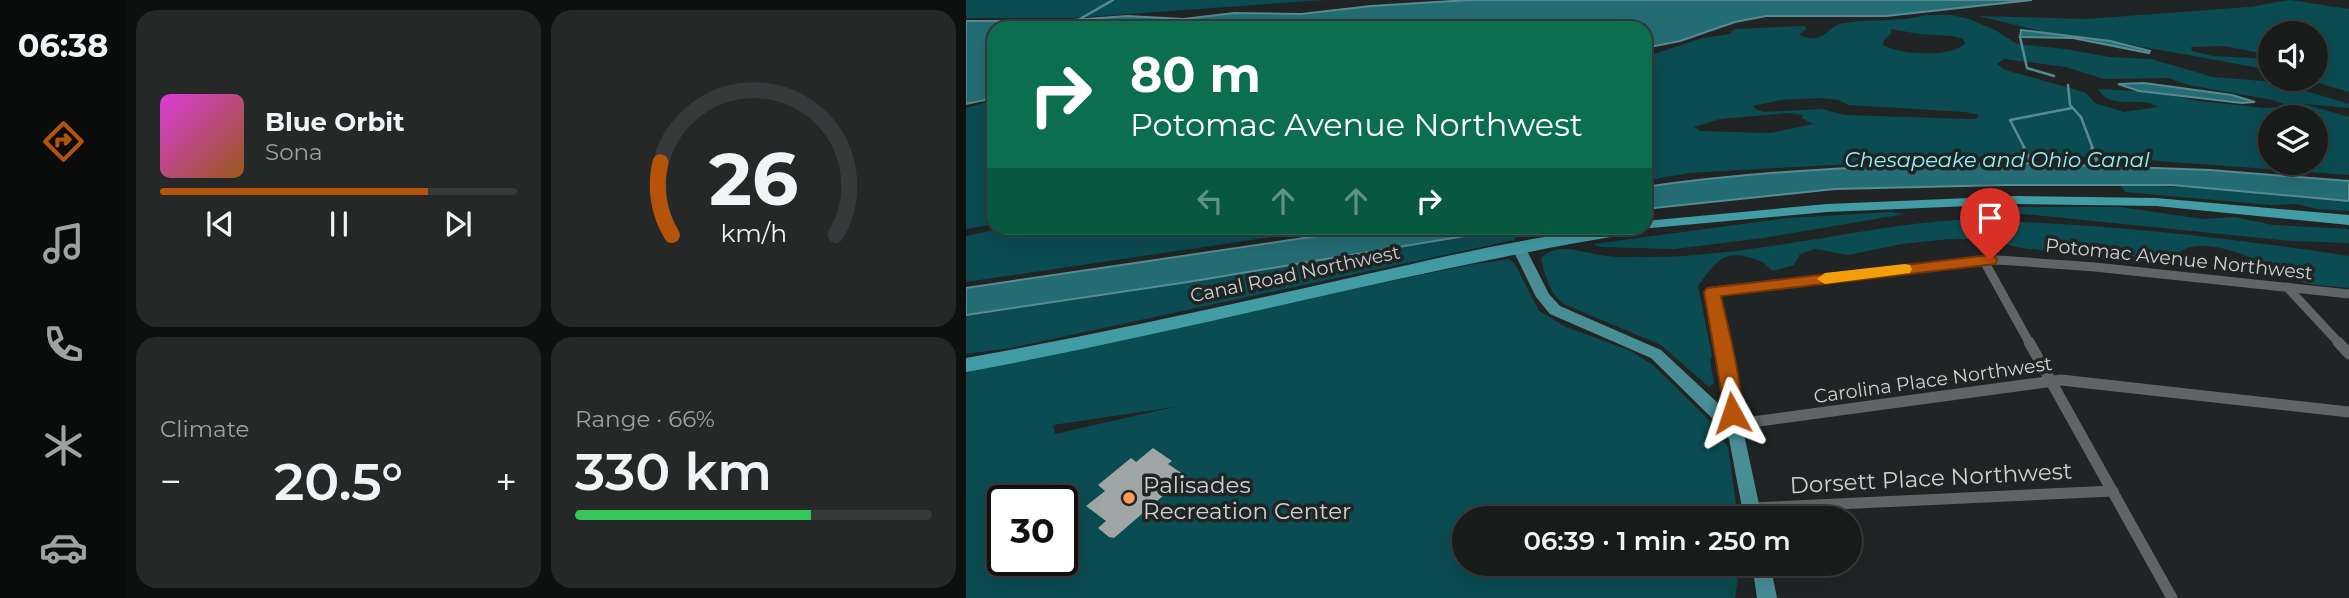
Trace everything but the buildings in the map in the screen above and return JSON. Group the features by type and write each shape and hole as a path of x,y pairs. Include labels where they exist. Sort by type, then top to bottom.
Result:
{"highway":[{"path":"1652,225 1827,208 2017,200 2156,202 2349,220"},
{"name":"Canal Road Northwest","path":"966,365 1082,343 1520,248 1594,235"}],"main road":[{"path":"1520,248 1544,297 1555,310 1656,354 1730,425 1737,439 1751,506"},
{"path":"1763,576 1767,598"}],"street":[{"name":"Potomac Avenue Northwest","path":"1730,425 1734,404 1712,292 1984,261 2049,263 2349,294"},
{"path":"1984,261 2172,598"},
{"path":"2287,287 2349,354"},
{"name":"Carolina Place Northwest","path":"1730,425 2051,380 2349,412"},
{"name":"Dorsett Place Northwest","path":"1862,506 2113,491"}],"shaded area":[{"path":"966,0 1324,0 1073,18 966,18"},
{"path":"1469,0 2032,0 1886,16 1766,16 1735,22 1680,41 1652,47 1652,21 1058,21 1127,16 1184,19 1234,13 1301,14 1371,6"},
{"path":"2290,0 2349,9 2349,92 2328,86 2328,21 2258,21 2258,53 2224,46 2191,47 2192,51 2213,56 2258,58 2258,68 2111,41 2048,33 1978,16 2086,19 2249,7"},
{"path":"1952,15 1995,30 2017,44 2109,57 2151,59 2213,77 2258,81 2258,91 2306,91 2349,104 2349,108 2287,105 2189,85 2168,78 2104,79 2066,67 2004,59 1997,64 2005,70 2086,93 2095,103 2124,112 2158,107 2150,103 2110,100 2098,89 2156,92 2198,101 2258,107 2258,168 2118,158 2008,155 1689,173 1652,180 1652,55 1703,38 1730,34 1734,29 1804,26 1807,28 1799,35 1814,38 1844,23","holes":["1891,29 1952,36 1963,39 1965,44 1948,51 1925,54 1883,45 1884,40 1891,34","1781,100 1839,100 1848,105 1979,115 1976,119 1968,119 1844,115 1823,109 1764,112 1753,106","1788,113 1803,115 1802,118 1813,124 1771,133 1700,131 1694,127 1720,119"]},
{"path":"966,21 987,21 987,100 966,104"},
{"path":"2021,30 2110,41 2150,51 2149,53 2073,38 2020,37"},
{"path":"2144,83 2232,95 2255,102 2242,103 2139,91 2118,84"},
{"path":"987,102 987,225 966,229 966,108"},
{"path":"2328,111 2349,117 2349,175 2328,173"},
{"path":"2018,163 2210,170 2349,181 2349,201 2172,185 2006,185 1835,189 1652,208 1652,186 1831,169"},
{"path":"2120,184 2260,191 2349,201 2349,211 2317,209 2297,204 2271,205 2125,192"},
{"path":"1990,207 2120,207 2203,219 2235,217 2273,225 2349,229 2349,243 2291,241 2024,214 1963,213"},
{"path":"1892,212 1905,214 1763,238 1674,249 1600,247 1593,244 1788,218"},
{"path":"1957,220 2154,231 2349,256 2349,288 2303,282 2232,251 2200,246 2186,249 2175,256 2149,253 2135,257 2022,248 1981,239 1949,239 1902,244 1848,255 1815,249 1800,254 1794,265 1773,271 1760,261 1738,255 1730,256 1716,263 1698,286 1712,356 1710,361 1714,383 1709,387 1661,345 1564,304 1551,289 1541,258 1548,253 1564,249 1618,257 1688,256"},
{"path":"987,232 987,235 1285,235 966,282 966,236"},
{"path":"1325,235 1471,235 1188,282 966,315 966,288"},
{"path":"1463,235 1517,237 1514,240 1010,348 966,354 966,315 1188,282"},
{"path":"1509,259 1515,264 1539,311 1566,327 1631,351 1654,366 1715,426 1728,448 1736,506 1452,506 1452,576 1738,576 1735,598 966,598 966,369","holes":["1174,407 1055,434 1053,425"]}],"waterway":[{"path":"1080,19 1113,0"},
{"path":"2020,37 2027,68 2054,76"},
{"name":"Chesapeake and Ohio Canal","path":"2068,85 2070,105 2081,117 2093,149"},
{"name":"Chesapeake and Ohio Canal","path":"2025,149 2010,120 2072,108"},
{"name":"Chesapeake and Ohio Canal","path":"2024,148 2030,160"},
{"name":"Chesapeake and Ohio Canal","path":"2092,148 2097,161"}],"slow traffic":[{"path":"1825,279 1905,269"}],"place":[{"name":"Palisades Recreation Center","path":"1129,498"}],"route":[{"path":"1732,413 1732,391 1712,292 1990,260"}]}
